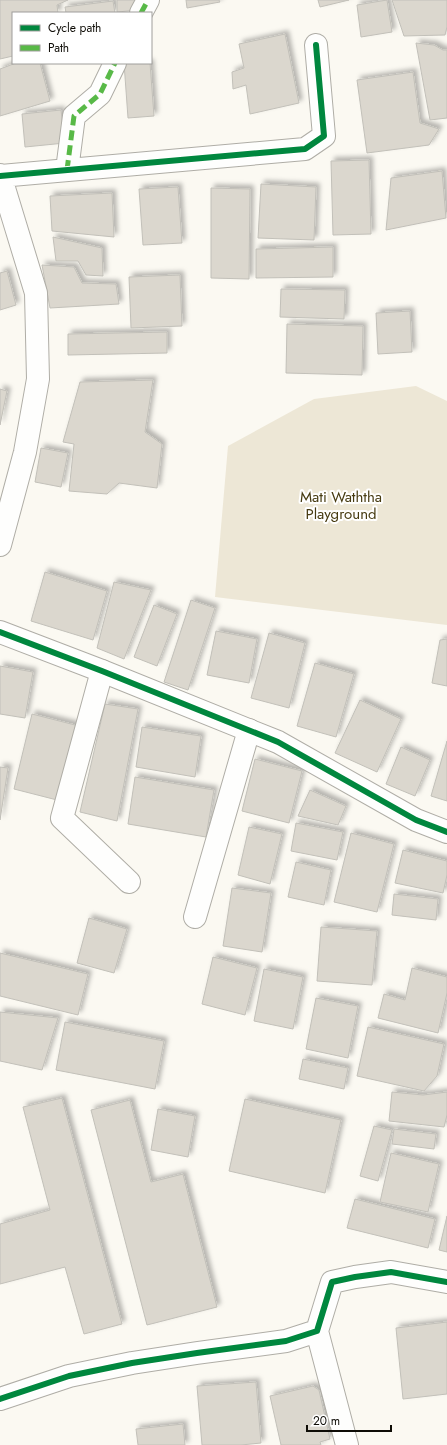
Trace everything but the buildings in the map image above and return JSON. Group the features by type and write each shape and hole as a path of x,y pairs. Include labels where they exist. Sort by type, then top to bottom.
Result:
{"street":[{"path":"142,12 148,0"},
{"path":"0,545 25,452 38,379 36,293 0,175 305,149 324,136 316,46"},
{"path":"67,170 74,116 100,94 115,64"},
{"path":"0,632 102,671 278,742 416,820 447,832"},
{"path":"102,671 62,818 129,882"},
{"path":"195,917 249,730"},
{"path":"347,1445 317,1331 332,1282 354,1277 391,1272 447,1282"},
{"path":"0,1399 69,1376 132,1363 286,1341 317,1331"}],"green space":[{"name":"Mati Waththa Playground","path":"416,386 447,401 447,625 215,597 228,446 314,399"}],"marked path":[{"path":"142,12 148,0"},
{"path":"67,170 74,116 100,94 115,64"}],"cycle path":[{"path":"0,176 305,149 324,136 316,45"},
{"path":"0,632 102,671 278,742 416,820 447,832"},
{"path":"0,1399 69,1376 132,1363 286,1341 317,1331 332,1282 391,1272 447,1282"}]}
